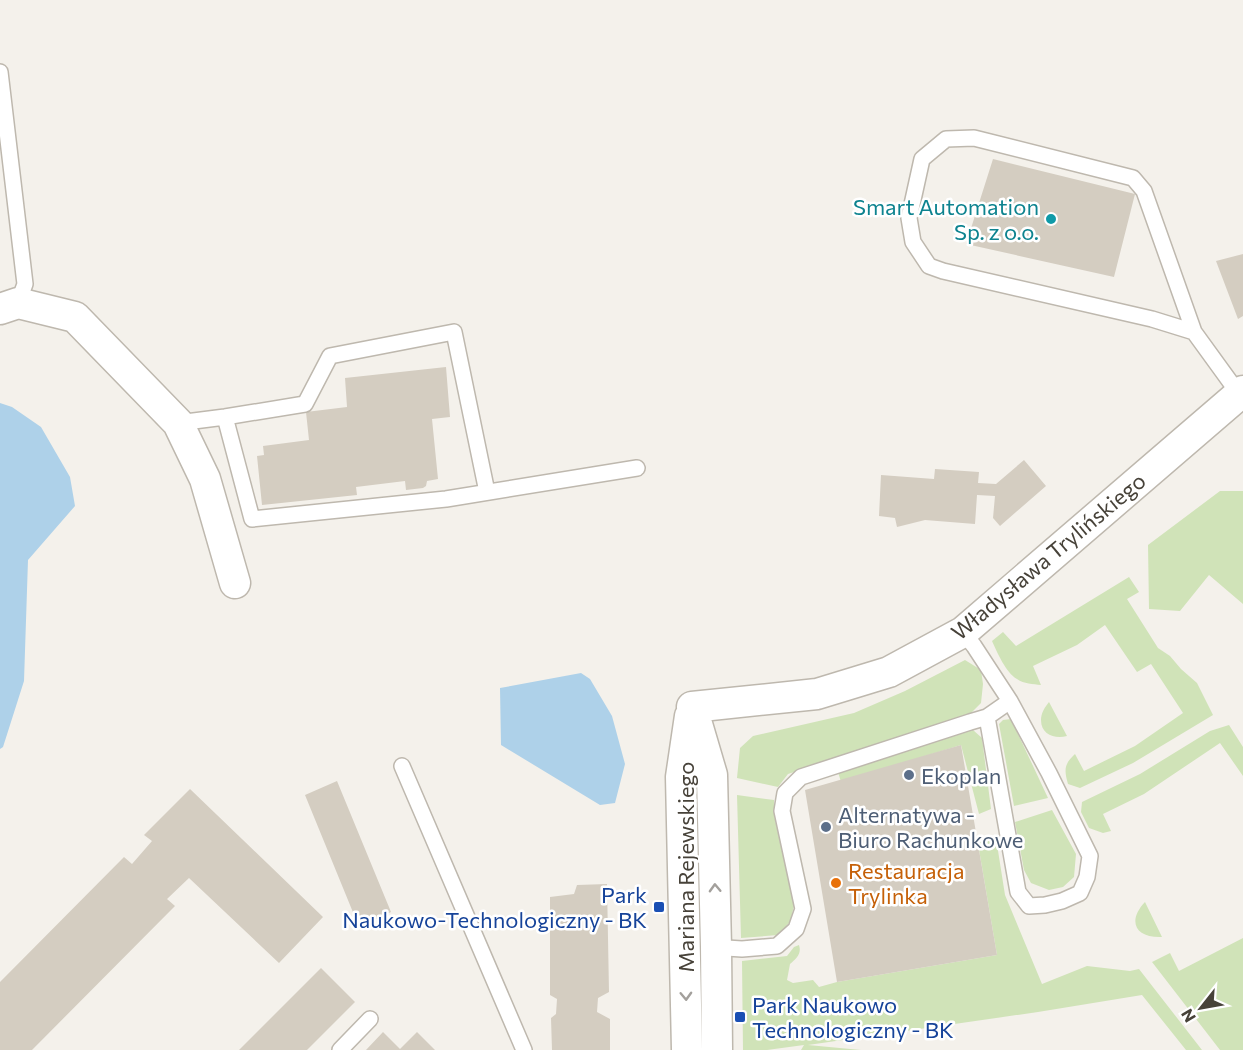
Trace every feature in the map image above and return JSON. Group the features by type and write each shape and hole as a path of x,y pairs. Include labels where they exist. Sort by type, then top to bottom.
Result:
{"street":[{"path":"9,306 75,316 178,423 205,479 235,583"},
{"name":"Władysława Trylińskiego","path":"692,707 817,694 889,672 963,632 1241,393"},
{"name":"Mariana Rejewskiego","path":"687,1050 681,777 692,707"},
{"name":"Mariana Rejewskiego","path":"692,707 712,774 717,1050"}],"lane":[{"path":"0,72 25,284 9,306"},
{"path":"1194,332 1152,319 929,266 913,242 909,218 922,159 946,139 974,138 1133,178 1143,191 1194,332 1241,393"},
{"path":"178,423 305,404 330,356 454,332 487,492"},
{"path":"225,417 252,519 446,499 637,468"},
{"path":"963,632 1010,701 1090,856 1087,877 1080,893 1062,901 1029,906 1018,892 987,717"},
{"path":"684,946 742,949 777,946 796,929 803,909 782,811 785,793 801,777 987,717 1010,701"},
{"path":"402,766 524,1050"},
{"path":"340,1050 370,1019"}],"green space":[{"path":"1220,491 1243,491 1243,604 1209,575 1180,611 1149,609 1148,545"},
{"path":"1129,577 1139,592 1127,599 1158,648 1170,656 1197,683 1213,715 1133,763 1080,788 1068,784 1066,775 1067,764 1075,754 1084,771 1135,746 1183,713 1151,664 1137,672 1105,625 1077,645 1033,666 1041,685 1029,684 1013,676 1002,662 992,641 1003,632 1016,646"},
{"path":"965,660 981,670 983,684 981,703 970,714 788,774 778,787 737,778 740,748 753,736 854,713 905,691"},
{"path":"1049,702 1067,736 1050,735 1043,729 1042,715"},
{"path":"1011,719 1048,798 1014,806 999,724 1003,720"},
{"path":"1229,725 1243,747 1243,776 1220,743 1144,794 1103,814 1111,831 1103,833 1089,828 1081,812 1082,802 1140,774 1210,731"},
{"path":"973,730 982,738 991,809 979,814 961,745 841,782 838,772"},
{"path":"737,795 774,800 774,815 794,906 790,922 778,935 741,938"},
{"path":"1052,810 1076,854 1074,877 1063,887 1049,890 1031,883 1024,870 1015,822"},
{"path":"977,838 996,838 1005,895 1042,984 1087,966 1130,971 1139,969 1202,1050 1186,1050 1142,995 808,1045 861,1050 801,1050 804,1045 767,1050 743,1050 742,961 787,956 794,947 799,945 799,954 790,964 787,980 793,983 813,980 819,987 997,955"},
{"path":"1145,902 1162,937 1145,935 1137,927 1136,916"},
{"path":"1243,938 1243,1050 1220,1050 1152,962 1170,953 1179,971"}],"water":[{"path":"0,403 12,407 41,427 70,477 75,506 28,560 24,681 3,747 0,749"},
{"path":"581,673 590,679 612,716 625,764 615,803 600,805 501,745 500,688"}],"building":[{"name":"Smart Automation Sp. z o.o.","path":"993,159 1135,194 1114,277 966,244"},
{"path":"1243,254 1243,316 1238,319 1216,261"},
{"path":"446,367 450,417 432,419 438,479 427,481 423,488 406,490 405,481 356,487 357,495 262,505 257,456 264,455 263,446 309,440 306,412 347,407 345,378"},
{"path":"1024,460 1046,486 1000,526 993,518 995,496 977,495 975,524 925,520 897,527 895,518 879,516 881,475 934,479 935,469 979,472 978,483 996,484"},
{"path":"961,745 997,955 837,982 805,790"},
{"path":"337,781 391,912 359,927 305,795"},
{"path":"190,789 323,917 279,963 189,878 167,899 175,906 32,1050 0,1050 0,982 124,857 132,864 152,841 144,835"},
{"path":"607,884 609,992 598,998 597,1012 610,1019 610,1050 552,1050 551,1018 556,1014 557,999 550,995 550,897 574,894 577,885"},
{"path":"321,968 355,1002 307,1050 239,1050"},
{"path":"383,1032 400,1049 417,1032 435,1050 366,1050"}],"place":[{"name":"Smart Automation Sp. z o.o.","path":"1051,219"},
{"name":"Ekoplan","path":"909,775"},
{"name":"Alternatywa - Biuro Rachunkowe","path":"826,827"},
{"name":"Restauracja Trylinka","path":"836,883"},
{"name":"Park Naukowo-Technologiczny - BK","path":"659,907"},
{"name":"Park Naukowo Technologiczny - BK","path":"740,1017"}]}
